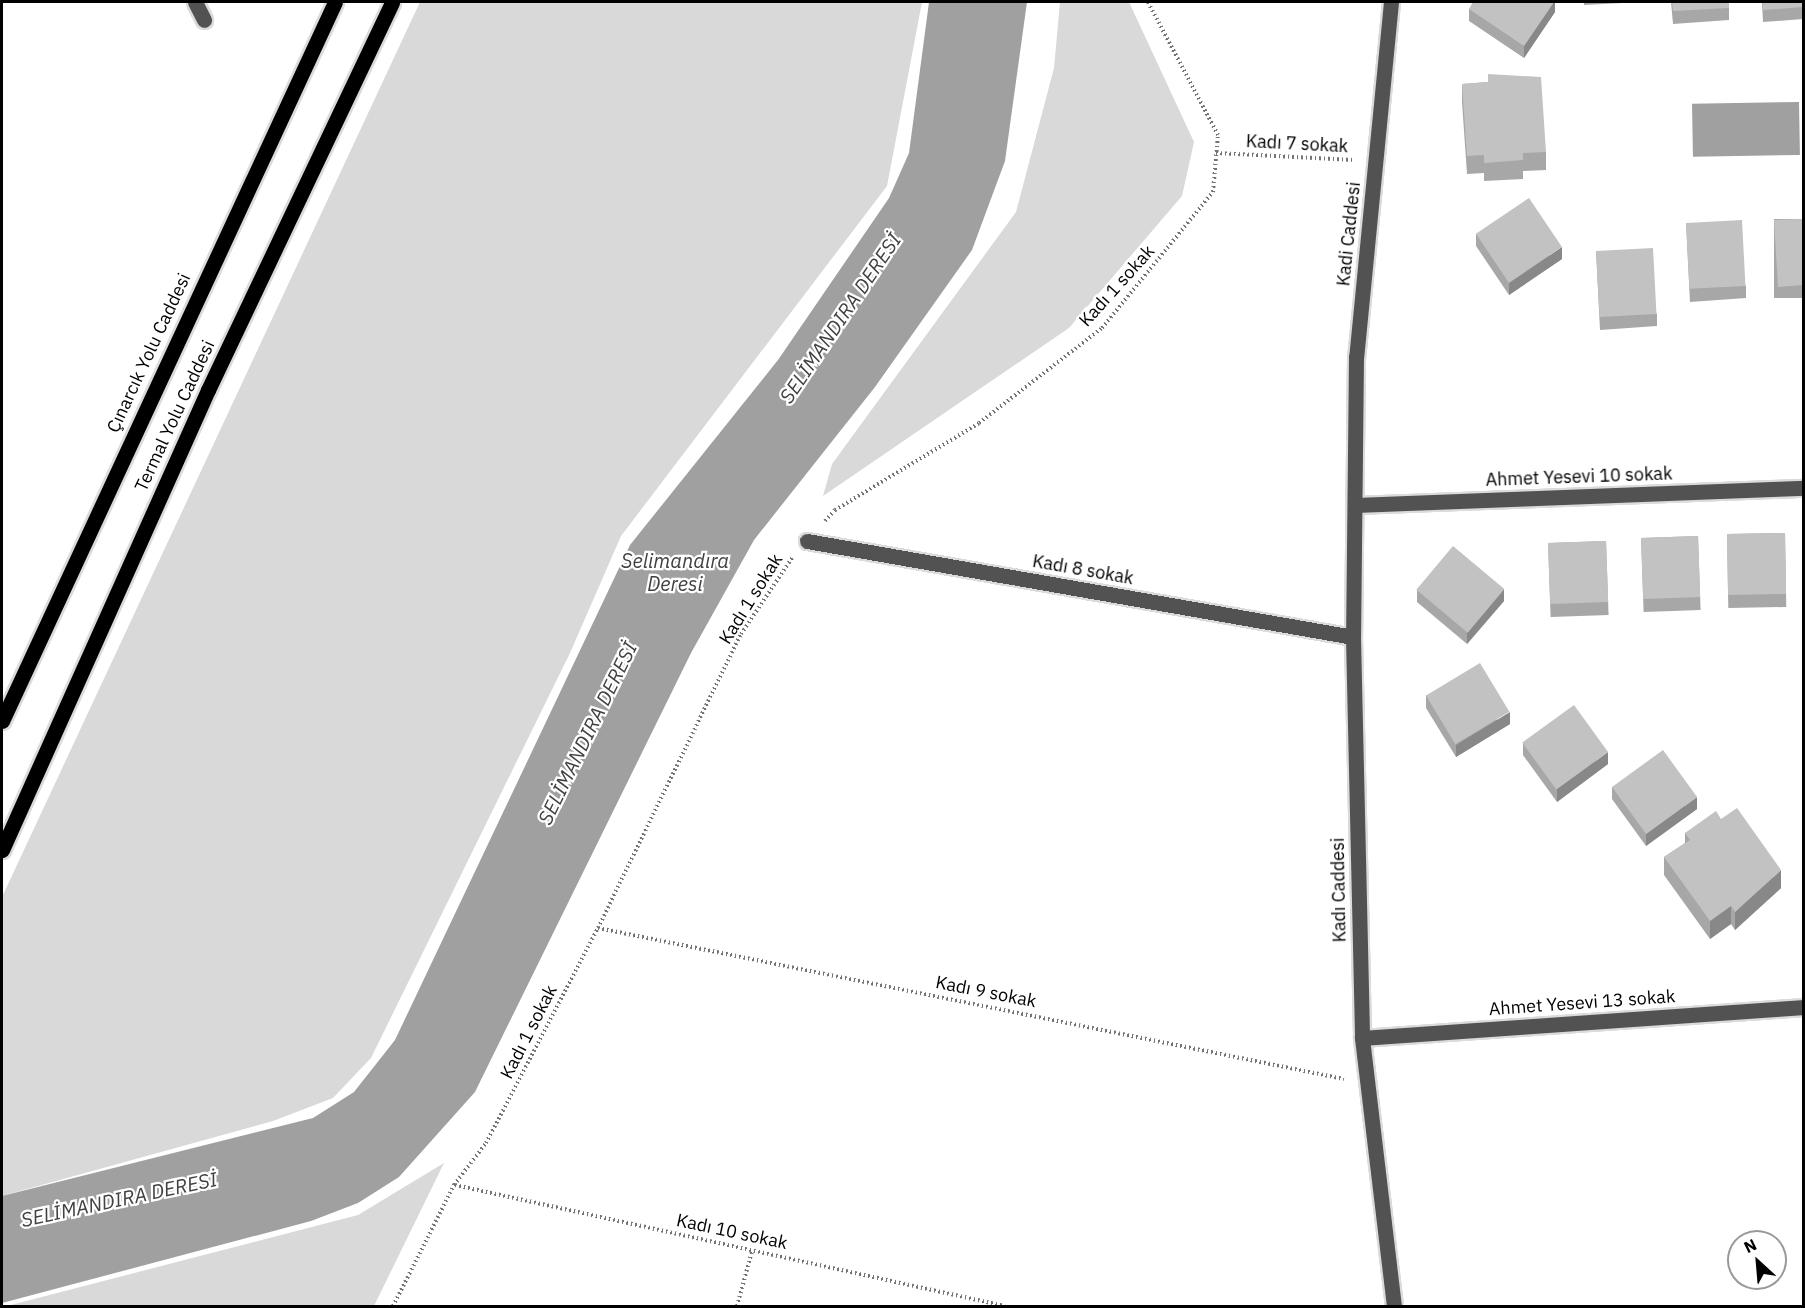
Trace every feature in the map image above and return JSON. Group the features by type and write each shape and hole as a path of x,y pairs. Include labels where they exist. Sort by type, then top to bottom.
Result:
{"main road":[{"name":"Çınarcık Yolu Caddesi","path":"2,721 335,2"},
{"name":"Termal Yolu Caddesi","path":"2,850 208,390 392,2"}],"street":[{"path":"195,2 204,20"},
{"name":"Kadi Caddesi","path":"1354,470 1356,357 1391,2"},
{"name":"Kadı Caddesi","path":"1354,470 1356,505 1353,637 1362,1038 1394,1306"},
{"name":"Ahmet Yesevi 10 sokak","path":"1356,505 1803,488"},
{"name":"Kadı 8 sokak","path":"807,541 1353,637"},
{"name":"Ahmet Yesevi 13 sokak","path":"1362,1038 1803,1007"}],"path":[{"name":"Kadı 1 sokak","path":"393,1306 454,1185 486,1143 598,928 741,634 779,573 835,510 979,423 1102,328 1213,192 1218,135 1148,2"},
{"name":"Kadı 7 sokak","path":"1216,153 1375,161"},
{"name":"Kadı 9 sokak","path":"598,928 1368,1083"},
{"name":"Kadı 10 sokak","path":"454,1185 1005,1306"},
{"path":"737,1306 752,1251"}],"shaded area":[{"path":"420,2 922,2 887,186 621,536 570,653 371,1058 333,1098 273,1121 2,1196 2,897"},
{"path":"1060,2 1129,2 1194,142 1182,196 1069,328 823,496 832,464 1016,212 1054,68"},
{"path":"444,1163 374,1306 7,1306 358,1215"}],"water":[{"name":"Selimandıra Deresi","path":"929,2 1027,2 1005,161 972,250 875,387 754,540 691,653 475,1092 399,1177 358,1203 311,1221 2,1303 2,1196 313,1118 354,1092 395,1040 630,545 778,360 889,198 909,153"},
{"path":"1799,102 1800,155 1693,157 1692,104"}],"building":[{"path":"1473,2 1554,2 1524,46 1469,9"},
{"path":"1672,2 1729,2 1729,8 1673,11"},
{"path":"1763,2 1803,2 1803,7 1763,10"},
{"path":"1488,74 1541,77 1546,152 1523,153 1523,160 1484,163 1484,155 1467,156 1462,84 1488,82"},
{"path":"1529,198 1562,247 1509,283 1476,234"},
{"path":"1803,219 1803,285 1778,287 1774,220"},
{"path":"1742,220 1745,286 1690,289 1686,223"},
{"path":"1653,248 1656,314 1600,317 1596,251"},
{"path":"1785,533 1786,594 1728,595 1727,534"},
{"path":"1698,536 1700,597 1643,599 1641,538"},
{"path":"1606,541 1608,602 1550,604 1548,543"},
{"path":"1453,546 1504,589 1468,633 1416,590"},
{"path":"1480,663 1509,712 1455,744 1426,695"},
{"path":"1574,705 1608,752 1556,790 1522,743"},
{"path":"1663,750 1697,797 1646,834 1612,787"},
{"path":"1737,808 1781,870 1735,912 1731,906 1710,921 1664,857 1690,840 1685,833 1716,811 1721,819"}],"water label":[{"name":"SELİMANDIRA DERESİ","path":"840,318"},
{"name":"SELİMANDIRA DERESİ","path":"587,733"},
{"name":"SELİMANDIRA DERESİ","path":"119,1199"}]}
